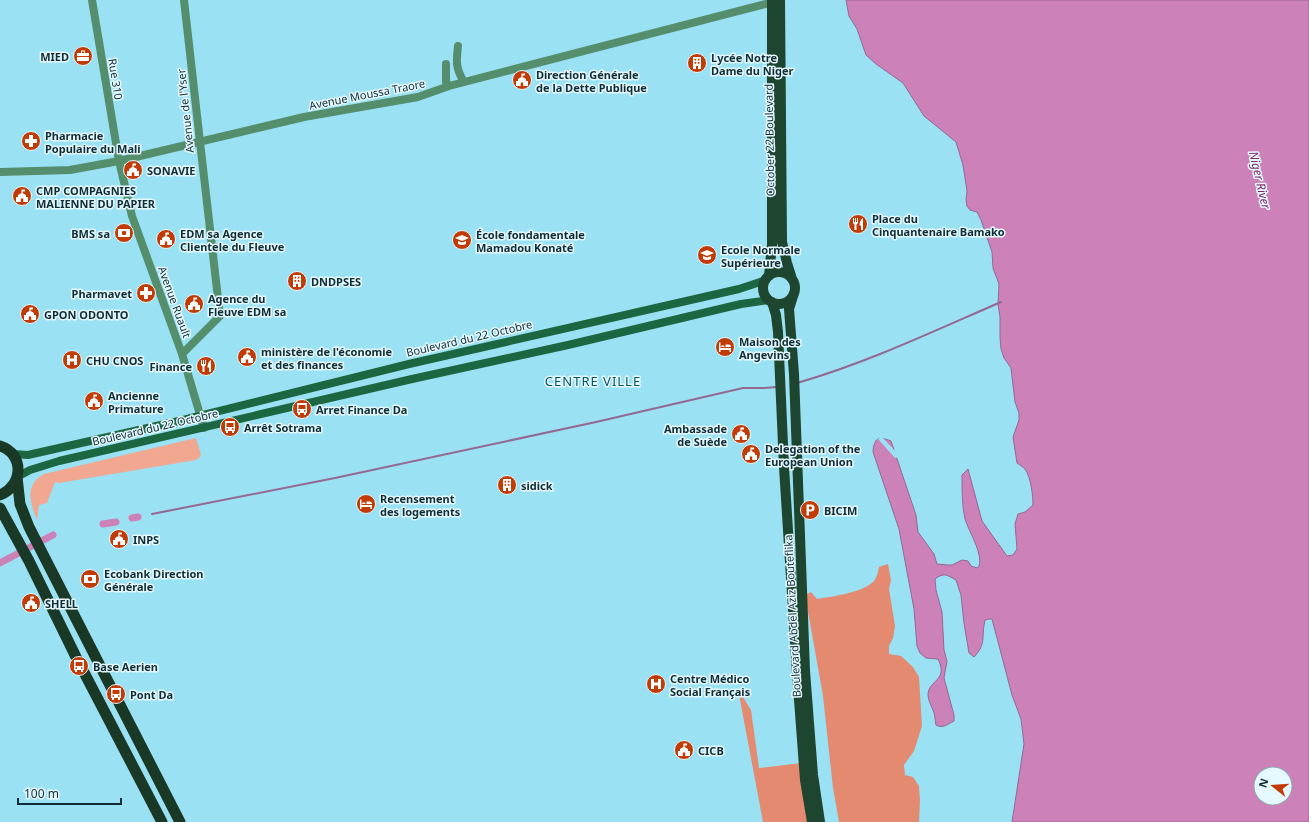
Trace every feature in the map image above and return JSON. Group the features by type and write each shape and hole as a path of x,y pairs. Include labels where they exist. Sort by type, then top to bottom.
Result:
{"highway":[{"path":"0,446 13,454 18,465 17,477 20,504 29,527 180,822"},
{"path":"0,495 8,491 14,485 17,477"},
{"path":"0,508 29,561 76,656 162,822"}],"main road":[{"path":"768,278 779,272 788,275 792,279 794,283 794,293 788,301 782,304 770,301 764,291 764,284 768,278 772,244 776,1"},
{"name":"October 22 Boulevard","path":"776,1 782,242 792,279"},
{"name":"Boulevard du 22 Octobre","path":"13,454 28,455 201,415 409,364 740,289 768,278"},
{"name":"Boulevard Abdel Aziz Bouteflika","path":"794,293 789,309 794,374 805,671 813,775 820,822"},
{"name":"Boulevard du 22 Octobre","path":"17,477 30,470 59,461 741,304 770,301"},
{"name":"Boulevard Abdel Aziz Bouteflika","path":"770,301 776,315 778,332 784,467 797,673 805,780 812,822"}],"street":[{"name":"Rue 310","path":"92,0 119,161"},
{"name":"Avenue de l'Yser","path":"182,354 220,316 184,0"},
{"name":"Avenue Moussa Traore","path":"0,172 70,170 119,161 304,117 418,98 449,86 776,1"},
{"path":"458,46 456,61 458,72 464,82"},
{"path":"446,64 446,82 449,86"},
{"name":"Avenue Ruault","path":"119,161 132,216 182,354 204,428"}],"shaded area":[{"path":"196,438 201,455 196,460 59,483 55,482 47,503 39,505 37,520 32,507 30,494 33,483 44,474"},
{"path":"888,564 891,580 889,589 895,626 893,638 889,646 889,654 901,656 913,667 919,677 922,726 914,751 904,765 905,775 913,777 919,786 919,822 839,822 833,788 823,696 805,595 811,592 817,599 855,591 870,585 877,576 879,567"},
{"path":"738,689 751,710 759,768 801,763 811,822 763,822"}],"water":[{"name":"Niger River","path":"846,0 1309,0 1309,822 1012,822 1024,744 1021,719 1012,695 992,619 985,620 981,648 974,657 969,653 961,595 956,580 946,575 935,579 936,590 942,612 944,650 947,661 944,678 954,715 954,721 948,725 936,725 928,695 931,686 940,676 941,666 938,659 926,658 920,653 917,646 914,609 899,529 873,452 874,444 878,439 891,441 916,515 918,532 934,554 937,564 952,565 962,560 968,561 971,566 977,568 979,566 979,555 965,519 963,508 962,475 968,469 982,521 1007,556 1013,555 1017,549 1015,524 1018,514 1025,512 1033,505 1032,492 1027,472 1017,463 1013,437 1019,420 1019,413 1015,402 1011,368 1004,358 1001,349 998,304 999,284 993,268 992,252 981,220 977,212 970,210 967,206 967,191 963,165 956,142 924,116 903,83 866,55 857,29 849,16"}],"pier":[{"path":"882,437 899,457 895,458 878,439"}],"waterway":[{"path":"797,383 875,356 1001,302"},
{"path":"152,514 335,478 596,422 743,388 777,387"},
{"path":"132,518 138,517"},
{"path":"103,524 116,522"},
{"path":"0,563 53,535"}],"place":[{"name":"MIED","path":"83,56"},
{"name":"Lycée Notre Dame du Niger","path":"697,63"},
{"name":"Direction Générale de la Dette Publique","path":"522,80"},
{"name":"Pharmacie Populaire du Mali","path":"31,141"},
{"name":"SONAVIE","path":"133,170"},
{"name":"CMP COMPAGNIES MALIENNE DU PAPIER","path":"22,196"},
{"name":"Place du Cinquantenaire Bamako","path":"858,224"},
{"name":"BMS sa","path":"124,233"},
{"name":"EDM sa Agence Clientele du Fleuve","path":"166,239"},
{"name":"École fondamentale Mamadou Konaté","path":"462,240"},
{"name":"Ecole Normale Supérieure","path":"707,255"},
{"name":"DNDPSES","path":"297,281"},
{"name":"Pharmavet","path":"146,293"},
{"name":"Agence du Fleuve EDM sa","path":"194,304"},
{"name":"GPON ODONTO","path":"30,314"},
{"name":"Maison des Angevins","path":"725,347"},
{"name":"ministère de l'économie et des finances","path":"247,357"},
{"name":"CHU CNOS","path":"72,360"},
{"name":"Finance","path":"206,366"},
{"name":"Ancienne Primature","path":"94,401"},
{"name":"Arret Finance Da","path":"302,409"},
{"name":"Arrêt Sotrama","path":"230,427"},
{"name":"Ambassade de Suède","path":"741,434"},
{"name":"Delegation of the European Union","path":"751,454"},
{"name":"sidick","path":"507,485"},
{"name":"Recensement des logements","path":"366,504"},
{"name":"BICIM","path":"810,510"},
{"name":"INPS","path":"119,539"},
{"name":"Ecobank Direction Générale","path":"90,579"},
{"name":"SHELL","path":"31,603"},
{"name":"Base Aerien","path":"79,666"},
{"name":"Centre Médico Social Français","path":"656,684"},
{"name":"Pont Da","path":"116,694"},
{"name":"CICB","path":"684,750"}],"district":[{"name":"CENTRE VILLE","path":"593,381"}]}
